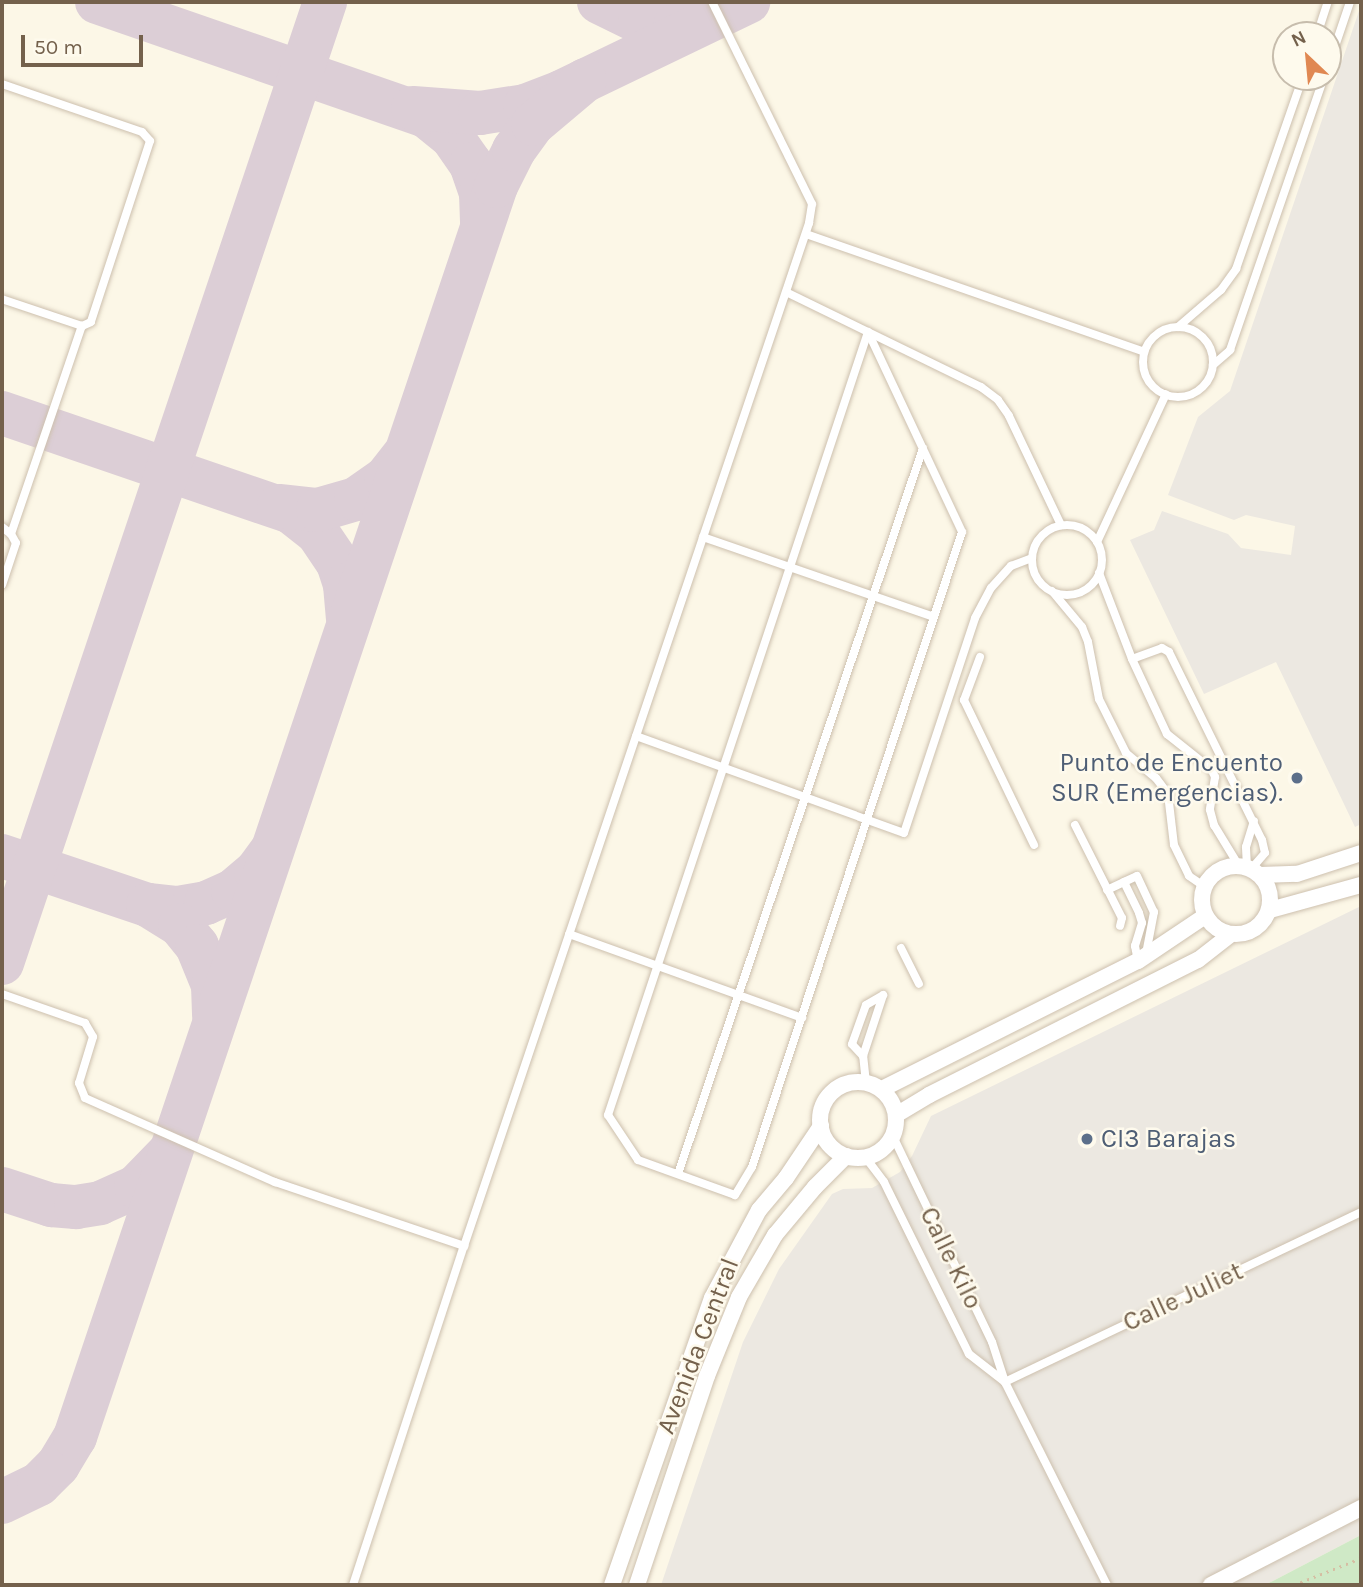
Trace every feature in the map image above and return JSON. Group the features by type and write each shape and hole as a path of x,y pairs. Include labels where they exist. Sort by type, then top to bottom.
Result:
{"street":[{"path":"1249,869 1271,897 1270,911 1261,925 1247,934 1230,935 1215,928 1205,916 1201,901 1204,886 1213,875 1225,868 1249,869 1297,874 1361,853"},
{"path":"1270,911 1361,885"},
{"path":"881,1090 1142,959 1205,916"},
{"path":"897,1115 929,1095 1198,960 1230,935"},
{"path":"849,1083 866,1083 881,1090 893,1103 897,1115 893,1136 882,1150 866,1158 846,1156 832,1148 821,1126 826,1098 849,1083"},
{"name":"Avenida Central","path":"612,1585 712,1298 760,1210 786,1178 821,1126"},
{"name":"Avenida Central","path":"637,1585 707,1376 739,1297 775,1236 815,1187 846,1156"},
{"path":"1211,1585 1361,1508"}],"lane":[{"path":"353,1585 464,1246 806,234 812,204 712,2"},
{"path":"1322,21 1328,2"},
{"path":"1342,26 1350,2"},
{"path":"2,84 142,132 150,141 90,322 82,326 11,534"},
{"path":"1178,327 1200,334 1212,353 1210,375 1196,391 1187,395 1166,394 1149,382 1143,362 1144,352 1157,334 1178,327 1221,290 1236,269 1298,91"},
{"path":"1213,365 1230,350 1319,91"},
{"path":"806,234 1144,352"},
{"path":"786,292 981,387 998,400 1009,416 1061,525"},
{"path":"2,299 82,326"},
{"path":"868,332 962,532 752,1167 735,1195 638,1160 608,1115 868,332"},
{"path":"1097,542 1166,394"},
{"path":"678,1174 923,448"},
{"path":"1204,886 1189,876 1174,845 1168,794 1156,778 1126,753 1099,699 1088,642 1082,627 1052,591 1037,578 1032,558 1041,537 1061,525 1082,528 1097,542 1101,552 1099,573 1132,659 1167,734 1211,769 1215,777 1210,810 1214,825 1249,869"},
{"path":"2,527 11,534 16,544 2,585"},
{"path":"703,537 934,617"},
{"path":"636,736 904,833 975,618 991,588 1011,566 1032,558"},
{"path":"1052,591 1063,594 1085,590 1099,573"},
{"path":"1132,659 1162,648 1169,652 1254,821 1265,853 1249,869"},
{"path":"979,657 964,701 1034,845"},
{"path":"1249,869 1247,847 1254,821"},
{"path":"1075,825 1122,918 1120,926"},
{"path":"1107,890 1137,876 1154,912 1142,959"},
{"path":"1124,882 1142,923 1135,946 1142,959"},
{"path":"569,934 802,1018"},
{"path":"901,948 919,984"},
{"path":"2,995 85,1023 93,1037 79,1083 85,1098 275,1182 464,1246"},
{"path":"863,1056 852,1044 866,1005 883,995 863,1056 866,1083"},
{"name":"Calle Kilo","path":"893,1136 992,1342 1005,1382 1108,1585"},
{"name":"Calle Kilo","path":"866,1158 884,1182 969,1354 1005,1382"},
{"name":"Calle Juliet","path":"1005,1382 1361,1213"}],"path":[{"path":"1294,1585 1361,1559"}],"shaded area":[{"path":"1361,5 1361,824 1355,827 1276,662 1204,694 1130,540 1154,530 1162,511 1228,534 1241,548 1291,555 1295,526 1246,515 1234,520 1168,495 1198,417 1230,391 1332,91 1342,91 1342,61"},
{"path":"1361,906 1361,1535 1265,1585 661,1585 743,1342 779,1269 832,1194 843,1189 872,1188 900,1172 912,1156 931,1116"}],"green space":[{"path":"1361,1535 1361,1585 1265,1585"}],"taxiway":[{"path":"97,2 426,116 452,137 471,164 481,193 482,224"},
{"path":"2,963 325,2"},
{"path":"599,2 640,22 675,26 697,22"},
{"path":"413,108 480,113 525,106 561,92 748,2"},
{"path":"2,1502 39,1484 58,1465 75,1437 496,186 514,150 533,124 585,80"},
{"path":"2,413 291,512 317,532 338,563 345,585 348,618"},
{"path":"279,506 318,510 356,499 386,478 403,456"},
{"path":"2,856 148,905 178,908 206,903 233,891 256,872 270,853"},
{"path":"148,905 180,925 197,946 213,985 214,1016"},
{"path":"2,1189 51,1205 76,1207 100,1203 136,1187 168,1154"}],"place":[{"name":"Punto de Encuento SUR (Emergencias).","path":"1297,778"},
{"name":"CI3 Barajas","path":"1087,1139"}]}
